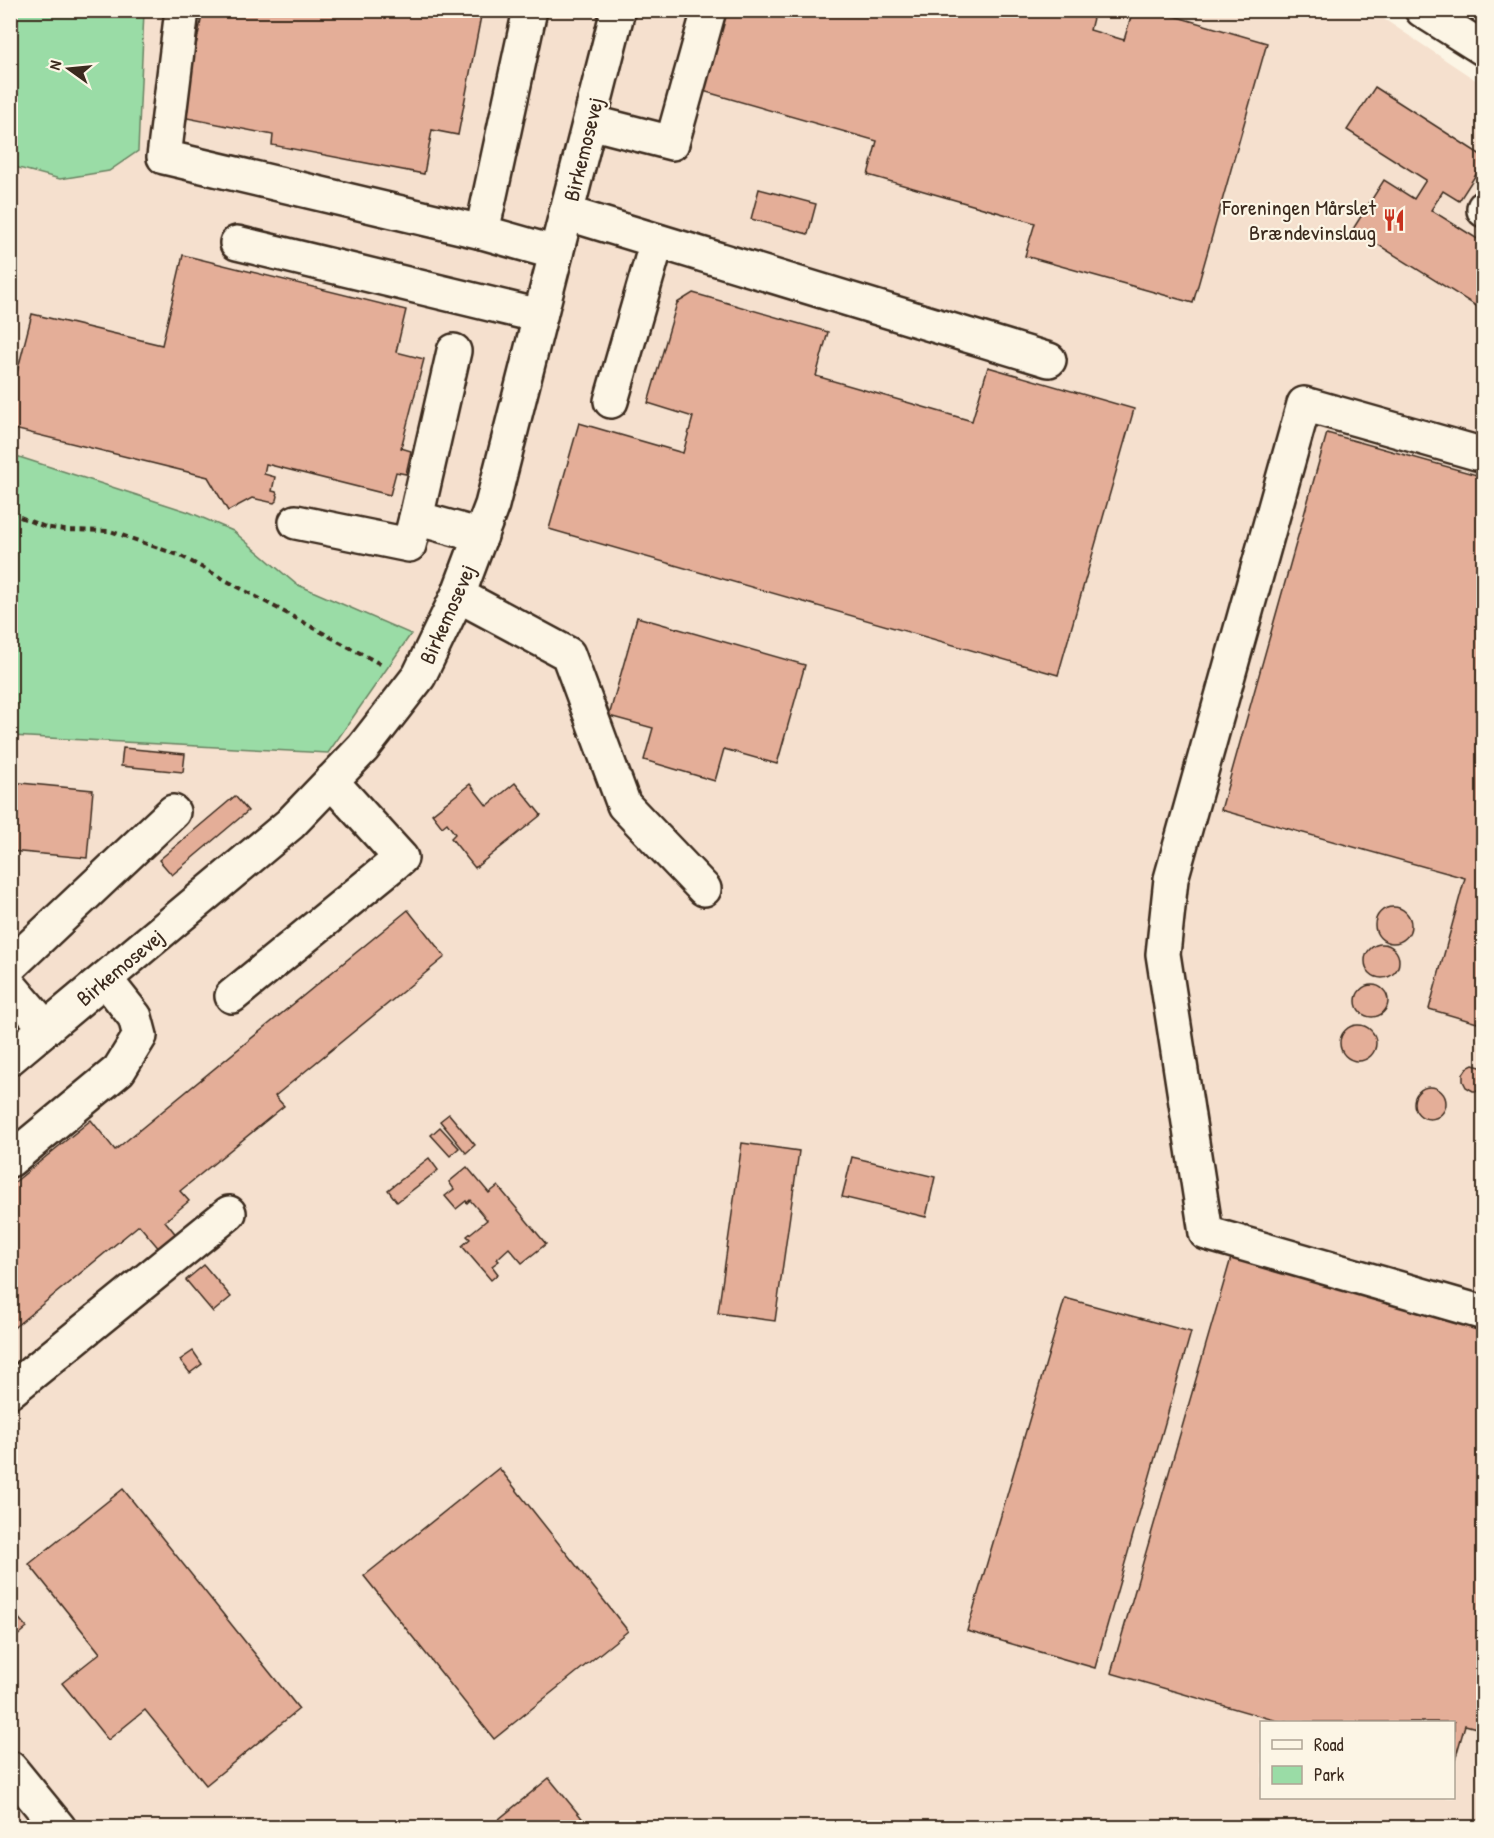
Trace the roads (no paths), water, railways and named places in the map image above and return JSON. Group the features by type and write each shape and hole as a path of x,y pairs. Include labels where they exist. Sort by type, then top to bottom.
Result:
{"street":[{"path":"182,10 164,157 482,232 556,253"},
{"path":"482,232 530,10"},
{"name":"Birkemosevej","path":"10,1058 290,824 363,748 419,676 458,595 492,505 618,10"},
{"path":"590,122 672,143 709,10"},
{"path":"1422,10 1484,49"},
{"path":"566,213 1049,360"},
{"path":"611,401 657,241"},
{"path":"237,243 540,316"},
{"path":"296,522 408,545 454,351"},
{"path":"1484,455 1304,404 1172,879 1163,954 1206,1233 1484,1313"},
{"path":"416,518 481,536"},
{"path":"458,595 568,654 624,805 704,889"},
{"path":"231,996 401,858 331,781"},
{"path":"10,966 173,812"},
{"path":"10,1160 118,1070 140,1036 135,1017 105,979"},
{"path":"10,986 46,1028"},
{"path":"10,1391 230,1213"},
{"path":"10,1768 59,1827"}],"place":[{"name":"Foreningen Mårslet Brændevinslaug","path":"1394,220"}]}
